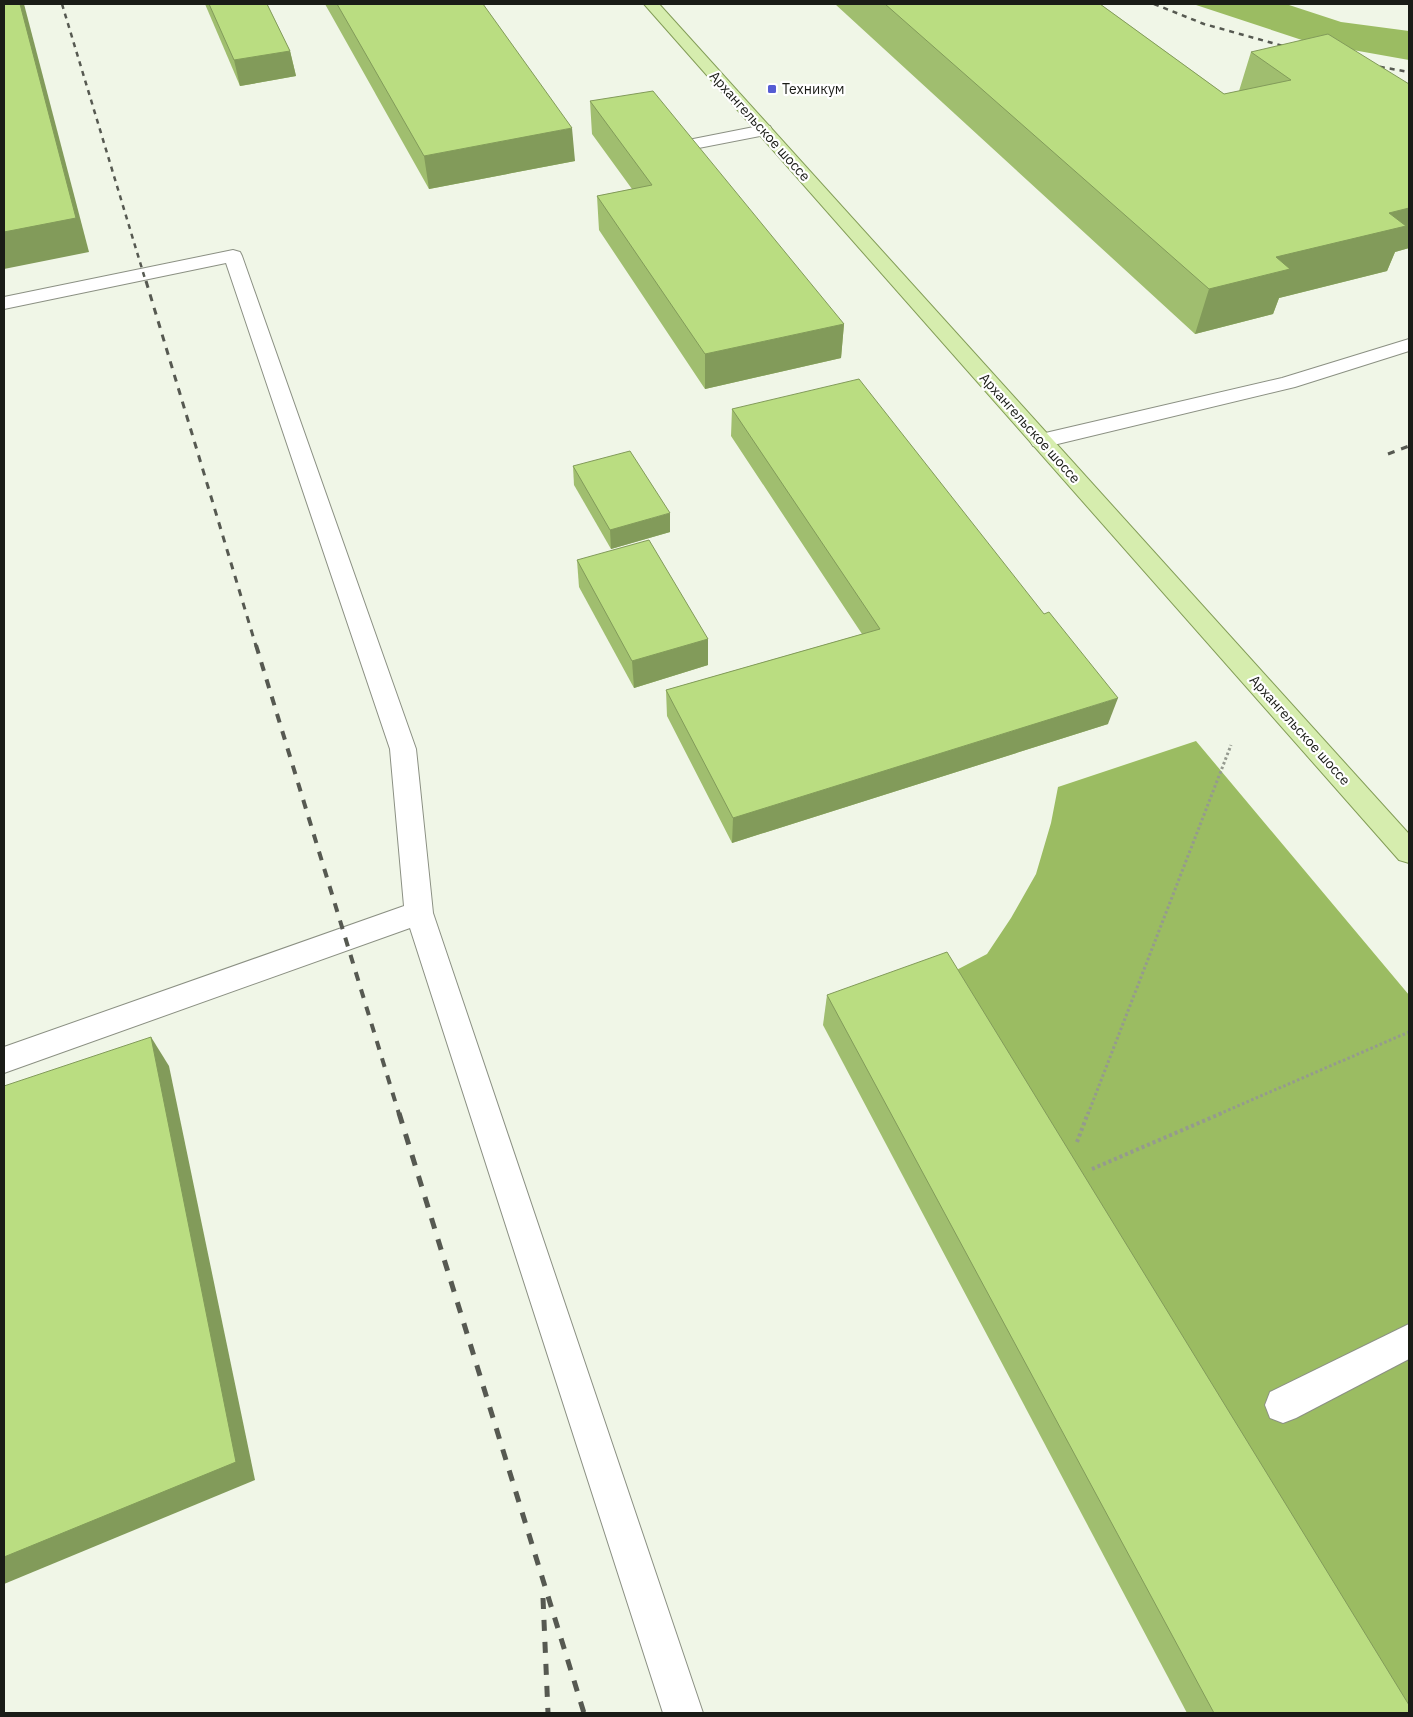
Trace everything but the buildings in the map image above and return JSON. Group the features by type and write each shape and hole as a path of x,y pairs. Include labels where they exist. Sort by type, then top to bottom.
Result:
{"main road":[{"name":"Архангельское шоссе","path":"651,4 1409,852"}],"lane":[{"path":"673,148 764,130"},
{"path":"4,303 233,256 403,749 419,913 683,1713"},
{"path":"1041,441 1288,382 1409,346"},
{"path":"4,1060 419,913"},
{"path":"1283,1405 1409,1341"}],"path":[{"path":"1078,1142 1232,745"},
{"path":"1092,1169 1409,1032"}],"green space":[{"path":"1193,4 1286,4 1341,22 1409,31 1409,60 1308,42"},
{"path":"1196,741 1409,995 1409,1713 947,975 987,954 1011,918 1036,874 1051,823 1058,787"}],"railway":[{"path":"62,4 146,282"},
{"path":"1154,4 1204,24 1294,49"},
{"path":"1370,65 1409,72"},
{"path":"146,281 256,646"},
{"path":"1388,454 1409,446"},
{"path":"256,645 399,1114"},
{"path":"399,1113 584,1713"},
{"path":"543,1598 548,1713"}],"place":[{"name":"Техникум","path":"772,89"}]}
